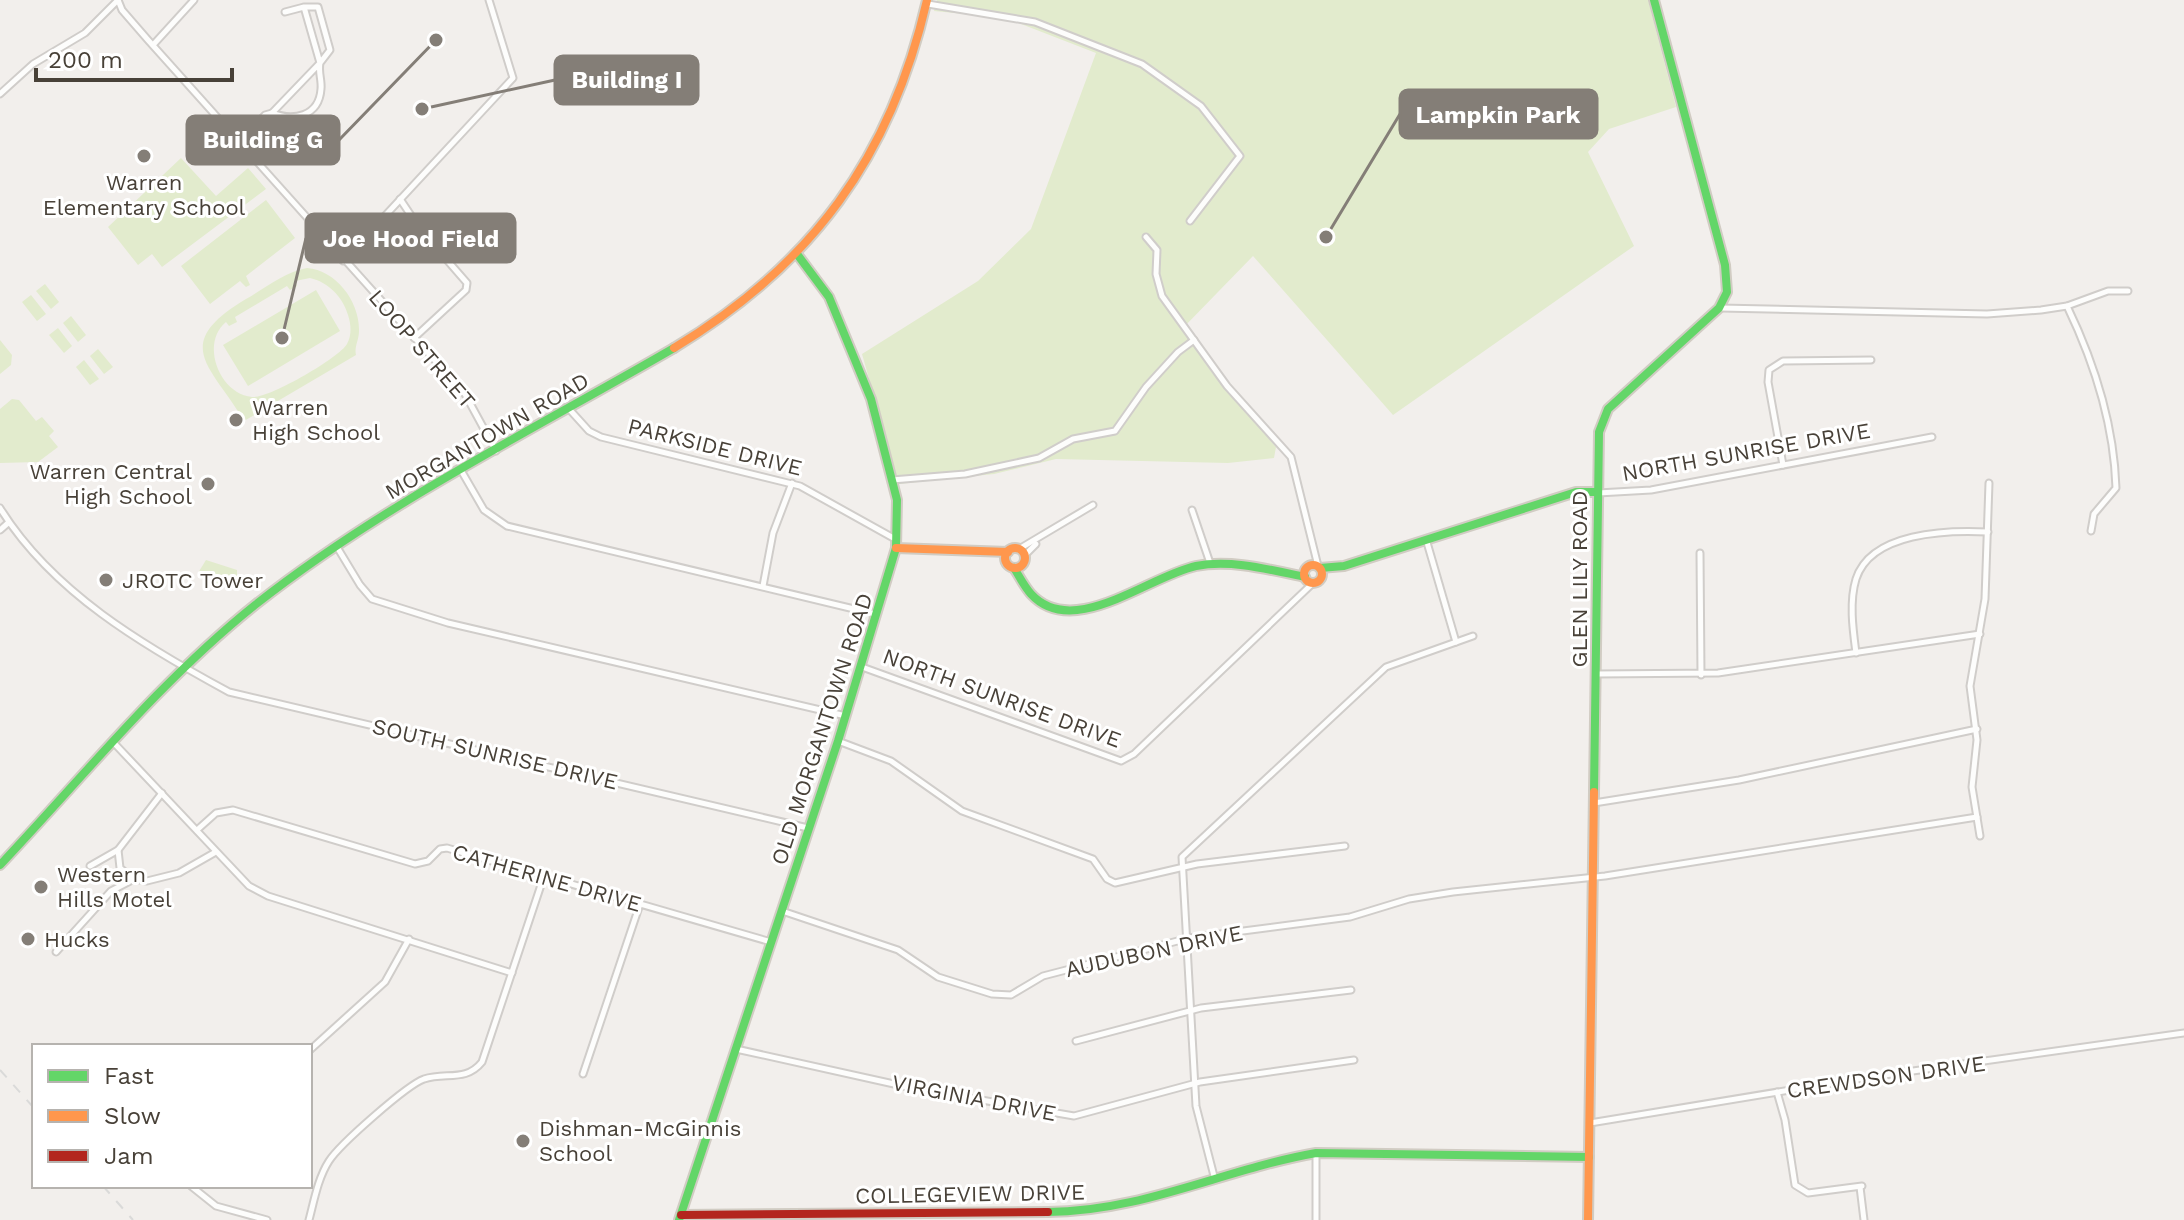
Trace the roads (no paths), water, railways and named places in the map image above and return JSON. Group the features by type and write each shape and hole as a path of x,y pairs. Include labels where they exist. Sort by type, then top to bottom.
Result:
{"street":[{"name":"LOOP STREET","path":"118,0 122,10 343,261 465,394 497,451"},
{"path":"0,94 33,64 85,33 118,0"},
{"path":"153,45 194,0"},
{"path":"343,261 513,78 489,0"},
{"path":"1654,0 1725,265 1727,292 1719,308 1977,315 2067,306 2108,291 2128,291"},
{"path":"927,2 1035,22 1142,64 1184,91 1217,123 1240,156 1190,221"},
{"name":"MORGANTOWN ROAD","path":"0,865 185,668 253,606 337,546 711,325 755,293 797,254 852,186 886,127 913,58 927,2"},
{"path":"245,148 272,113 330,50 316,5 285,12"},
{"path":"239,142 265,115 272,113 293,119 305,114 321,93 320,63 304,7"},
{"path":"309,74 320,77"},
{"path":"400,199 467,283 466,290 414,338"},
{"path":"1022,556 1022,581 1039,600 1084,611 1107,605 1183,569 1211,564 1312,573 1314,554 1293,462 1270,430 1227,386 1162,296 1156,274 1157,250 1146,237"},
{"name":"OLD MORGANTOWN ROAD","path":"680,1217 862,667 897,544 899,509 871,399 825,289 797,254"},
{"path":"2067,306 2087,348 2115,456 2116,488 2094,514 2091,531"},
{"name":"GLEN LILY ROAD","path":"1588,1220 1599,432 1608,409 1719,308"},
{"path":"892,480 965,474 1039,458 1073,439 1115,431 1146,387 1178,352 1194,340"},
{"path":"1783,465 1768,382 1769,370 1783,361 1871,360"},
{"name":"PARKSIDE DRIVE","path":"569,409 589,431 601,437 792,483 897,544 1007,555 1022,581"},
{"name":"NORTH SUNRISE DRIVE","path":"862,667 1121,761 1134,754 1303,592 1312,573 1576,492 1651,490 1932,437"},
{"path":"462,472 484,510 507,526 878,615"},
{"path":"763,586 773,533 792,483"},
{"path":"1980,836 1972,781 1977,729 1970,679 1980,634 1989,483"},
{"path":"1014,568 1039,540 1093,505"},
{"name":"SOUTH SUNRISE DRIVE","path":"0,508 8,523 84,600 185,668 229,692 809,829"},
{"path":"1192,510 1211,564"},
{"path":"0,530 8,523"},
{"path":"1856,653 1854,589 1858,574 1871,556 1890,546 1929,536 1988,532"},
{"path":"1425,538 1456,642"},
{"path":"337,546 372,599 448,623 846,716"},
{"path":"1700,553 1701,675"},
{"path":"1007,555 1022,556"},
{"path":"1596,674 1701,675 1980,634"},
{"path":"1215,1180 1198,1116 1189,1012 1182,857 1192,844 1380,672 1404,658 1473,636"},
{"path":"1594,803 1739,780 1977,729"},
{"path":"838,741 891,761 962,811 1089,858 1111,882 1120,883 1181,868 1345,846"},
{"path":"114,743 197,830 234,874 258,891 512,973"},
{"path":"90,866 118,850 162,793"},
{"name":"CATHERINE DRIVE","path":"197,830 216,813 233,810 415,864 428,861 439,849 447,848 771,942"},
{"name":"AUDUBON DRIVE","path":"781,911 898,950 938,977 1006,995 1043,976 1185,940 1350,917 1409,899 1453,892 1593,877 1977,817"},
{"path":"118,850 120,868 134,879 147,881 172,876 215,853"},
{"path":"309,1220 324,1170 343,1145 420,1081 466,1074 478,1067 485,1055 544,876"},
{"path":"56,952 98,901 134,879"},
{"path":"583,1074 640,904"},
{"path":"312,1048 385,982 409,939"},
{"path":"1076,1041 1189,1012 1351,990"},
{"name":"CREWDSON DRIVE","path":"1589,1123 1777,1092 2184,1034"},
{"name":"VIRGINIA DRIVE","path":"735,1048 912,1088 1068,1116 1195,1084 1354,1060"},
{"path":"1777,1092 1785,1120 1795,1185 1808,1193 1861,1186 1864,1220"},
{"path":"1316,1153 1316,1220"},
{"name":"COLLEGEVIEW DRIVE","path":"680,1217 1091,1215 1316,1153 1589,1157"},
{"path":"194,1188 216,1206 267,1220"}],"railway":[{"path":"0,1070 32,1106"},
{"path":"105,1188 133,1220"}],"place":[{"name":"Building G","path":"436,40"},
{"name":"Building I","path":"422,109"},
{"name":"Warren Elementary School","path":"144,156"},
{"name":"Lampkin Park","path":"1326,237"},
{"name":"Joe Hood Field","path":"282,338"},
{"name":"Warren High School","path":"236,420"},
{"name":"Warren Central High School","path":"208,484"},
{"name":"JROTC Tower","path":"106,580"},
{"name":"Western Hills Motel","path":"41,887"},
{"name":"Hucks","path":"28,939"},
{"name":"Dishman-McGinnis School","path":"523,1141"}]}
